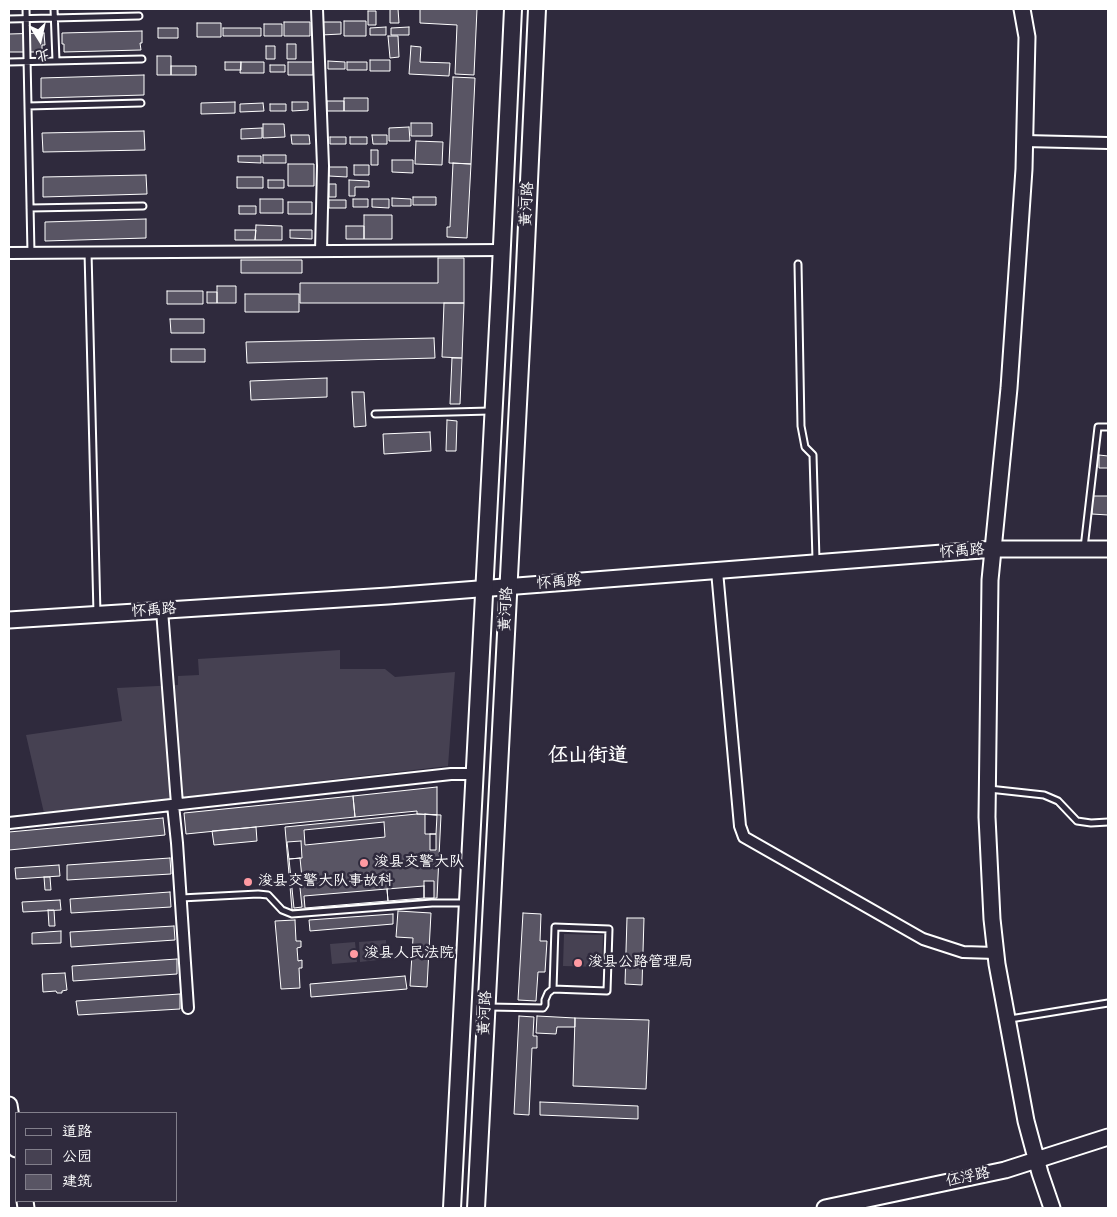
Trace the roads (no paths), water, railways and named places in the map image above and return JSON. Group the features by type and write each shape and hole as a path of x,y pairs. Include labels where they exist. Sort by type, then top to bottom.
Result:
{"main road":[{"name":"黄河路","path":"452,1208 513,9"},
{"name":"黄河路","path":"476,1208 537,9"}],"street":[{"path":"317,9 323,166 321,251"},
{"path":"1022,9 1027,37 1024,141 1009,388 990,580 987,817 992,919 1007,1020 1026,1121 1036,1160 1052,1208"},
{"path":"1024,141 1108,143"},
{"path":"9,253 502,250"},
{"name":"怀禹路","path":"9,620 388,596 994,550 1108,549"},
{"path":"717,570 740,826 744,837 923,939 963,952 996,953"},
{"path":"162,610 188,1008"},
{"path":"9,823 441,775 474,774"},
{"path":"9,1105 15,1143"},
{"name":"伾浮路","path":"825,1208 1005,1170 1108,1137"}],"lane":[{"path":"26,9 31,252"},
{"path":"54,9 56,61"},
{"path":"9,19 139,16"},
{"path":"9,62 142,59"},
{"path":"28,106 141,103"},
{"path":"30,208 143,206"},
{"path":"88,252 97,614"},
{"path":"798,264 801,426 805,447 814,454 816,563"},
{"path":"374,414 493,411"},
{"path":"1084,548 1098,427 1108,427"},
{"path":"988,789 1044,795 1058,801 1077,820 1091,823 1108,822"},
{"path":"181,898 268,895 282,910 292,914 432,903 468,903"},
{"path":"486,1007 543,1008 548,992 553,989 607,991 609,929 555,927 553,989"},
{"path":"1007,1020 1108,1003"}],"place":[{"name":"浚县交警大队","path":"364,863"},
{"name":"浚县交警大队事故科","path":"248,882"},
{"name":"浚县人民法院","path":"354,954"},
{"name":"浚县公路管理局","path":"578,963"}],"district":[{"name":"伾山街道","path":"588,757"}]}
